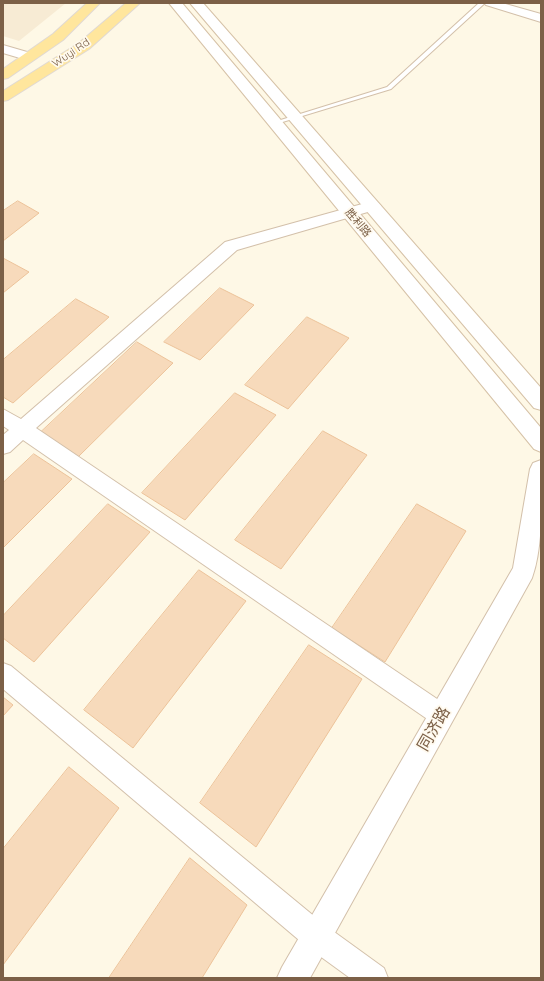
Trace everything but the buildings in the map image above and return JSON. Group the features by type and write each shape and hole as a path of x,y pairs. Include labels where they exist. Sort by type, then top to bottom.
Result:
{"main road":[{"name":"Wuyi Rd","path":"3,75 58,37 94,3"},
{"name":"Wuyi Rd","path":"3,98 84,46 134,3"},
{"name":"胜利路","path":"175,3 541,443"},
{"name":"胜利路","path":"196,3 541,402"},
{"name":"同济路","path":"293,978 524,570 541,469"}],"street":[{"path":"490,3 541,18"},
{"path":"3,49 30,57"},
{"path":"3,446 232,246 372,206"},
{"path":"3,416 442,715"},
{"path":"3,674 316,936 374,978"}],"lane":[{"path":"274,123 389,88 482,3"}],"shaded area":[{"path":"3,3 66,3 19,41 3,36"}]}
